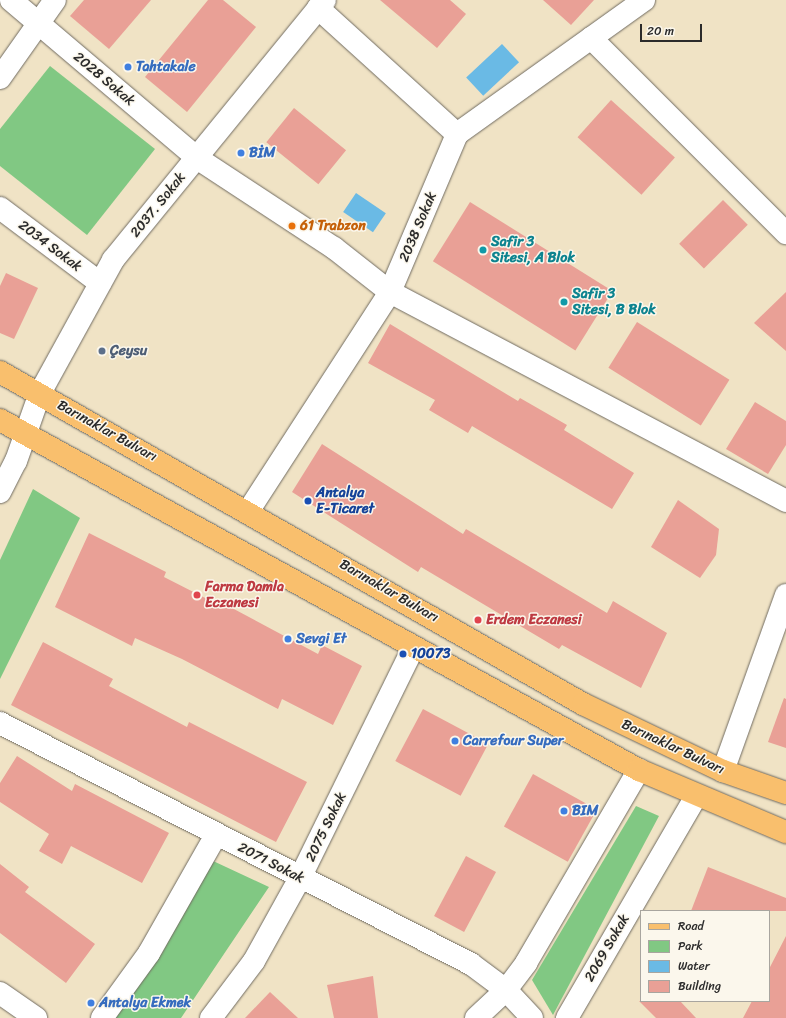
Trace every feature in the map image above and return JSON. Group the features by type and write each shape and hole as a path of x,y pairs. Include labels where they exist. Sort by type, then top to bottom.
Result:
{"main road":[{"name":"Barınaklar Bulvarı","path":"0,372 249,510 583,704 723,770 786,793"},
{"path":"0,420 413,648 639,770 696,796 786,832"}],"street":[{"name":"2028 Sokak","path":"11,0 197,158 334,248 390,292 764,491 786,501"},
{"path":"0,78 37,22 56,0"},
{"path":"322,4 457,134 644,0"},
{"name":"2037. Sokak","path":"0,492 40,393 113,260 322,4"},
{"path":"591,38 786,233"},
{"name":"2038 Sokak","path":"249,510 390,292 457,134"},
{"name":"2034 Sokak","path":"0,208 100,283"},
{"path":"723,770 786,595"},
{"name":"2075 Sokak","path":"211,1018 254,961 300,878 413,648"},
{"name":"2071 Sokak","path":"0,723 300,878 471,964 506,990 532,1018"},
{"path":"476,1018 506,990 639,770"},
{"name":"2069 Sokak","path":"567,1018 696,796"},
{"path":"102,1018 149,953 216,835"},
{"path":"0,993 36,1018"}],"green space":[{"path":"50,66 155,149 87,235 0,166 0,129"},
{"path":"33,489 80,518 0,679 0,560"},
{"path":"636,806 659,816 553,1015 532,980"},
{"path":"211,860 269,887 181,1018 111,1018 162,953"}],"water":[{"path":"502,44 519,62 483,96 466,77"},
{"path":"356,193 386,213 373,232 343,212"}],"building":[{"path":"84,0 151,0 109,49 70,16"},
{"path":"208,0 223,0 256,27 187,112 145,77"},
{"path":"380,0 450,0 466,14 437,48"},
{"path":"543,0 594,0 571,25"},
{"path":"611,100 675,158 641,195 578,137"},
{"path":"294,108 346,150 318,184 266,142"},
{"path":"723,200 748,225 704,269 679,244"},
{"path":"470,202 612,291 575,350 433,261"},
{"path":"6,273 38,288 14,339 0,333 0,286"},
{"path":"786,292 786,351 754,323"},
{"path":"637,322 729,380 701,426 608,368"},
{"path":"390,324 518,401 520,398 567,425 564,430 634,473 612,509 472,426 468,433 429,410 435,400 368,363"},
{"path":"755,402 786,421 786,445 768,474 726,449"},
{"path":"322,444 463,534 466,529 607,613 613,601 667,633 641,688 562,645 559,649 421,567 418,572 292,492"},
{"path":"678,500 719,529 716,555 700,578 651,547"},
{"path":"89,533 166,572 164,577 215,603 217,600 318,654 322,645 362,666 333,725 282,699 278,709 182,659 135,638 132,646 55,607"},
{"path":"43,642 113,679 109,686 187,727 189,722 307,782 276,842 11,705"},
{"path":"784,698 786,699 786,748 768,742"},
{"path":"423,709 488,744 461,796 395,761"},
{"path":"17,756 72,791 75,784 169,833 142,883 71,846 62,864 39,851 49,834 0,802 0,783"},
{"path":"533,774 597,809 568,862 504,826"},
{"path":"466,856 496,872 464,932 434,916"},
{"path":"0,864 29,887 25,892 95,944 66,983 0,933"},
{"path":"708,867 786,898 786,911 691,910"},
{"path":"786,936 786,1018 743,1018 751,1002 770,1002 770,967"},
{"path":"373,976 378,1018 334,1018 327,985"},
{"path":"270,992 298,1018 245,1018"},
{"path":"640,1002 681,1002 696,1018 656,1018"}],"place":[{"name":"Tahtakale","path":"128,67"},
{"name":"BİM","path":"241,153"},
{"name":"61 Trabzon","path":"292,226"},
{"name":"Safir 3 Sitesi, A Blok","path":"483,250"},
{"name":"Safir 3 Sitesi, B Blok","path":"564,302"},
{"name":"Çeysu","path":"102,351"},
{"name":"Antalya E-Ticaret","path":"308,501"},
{"name":"Farma Damla Eczanesi","path":"197,595"},
{"name":"Erdem Eczanesi","path":"478,620"},
{"name":"Sevgi Et","path":"288,639"},
{"name":"10073","path":"403,654"},
{"name":"Carrefour Super","path":"455,741"},
{"name":"BIM","path":"564,811"},
{"name":"Antalya Ekmek","path":"91,1003"}]}
